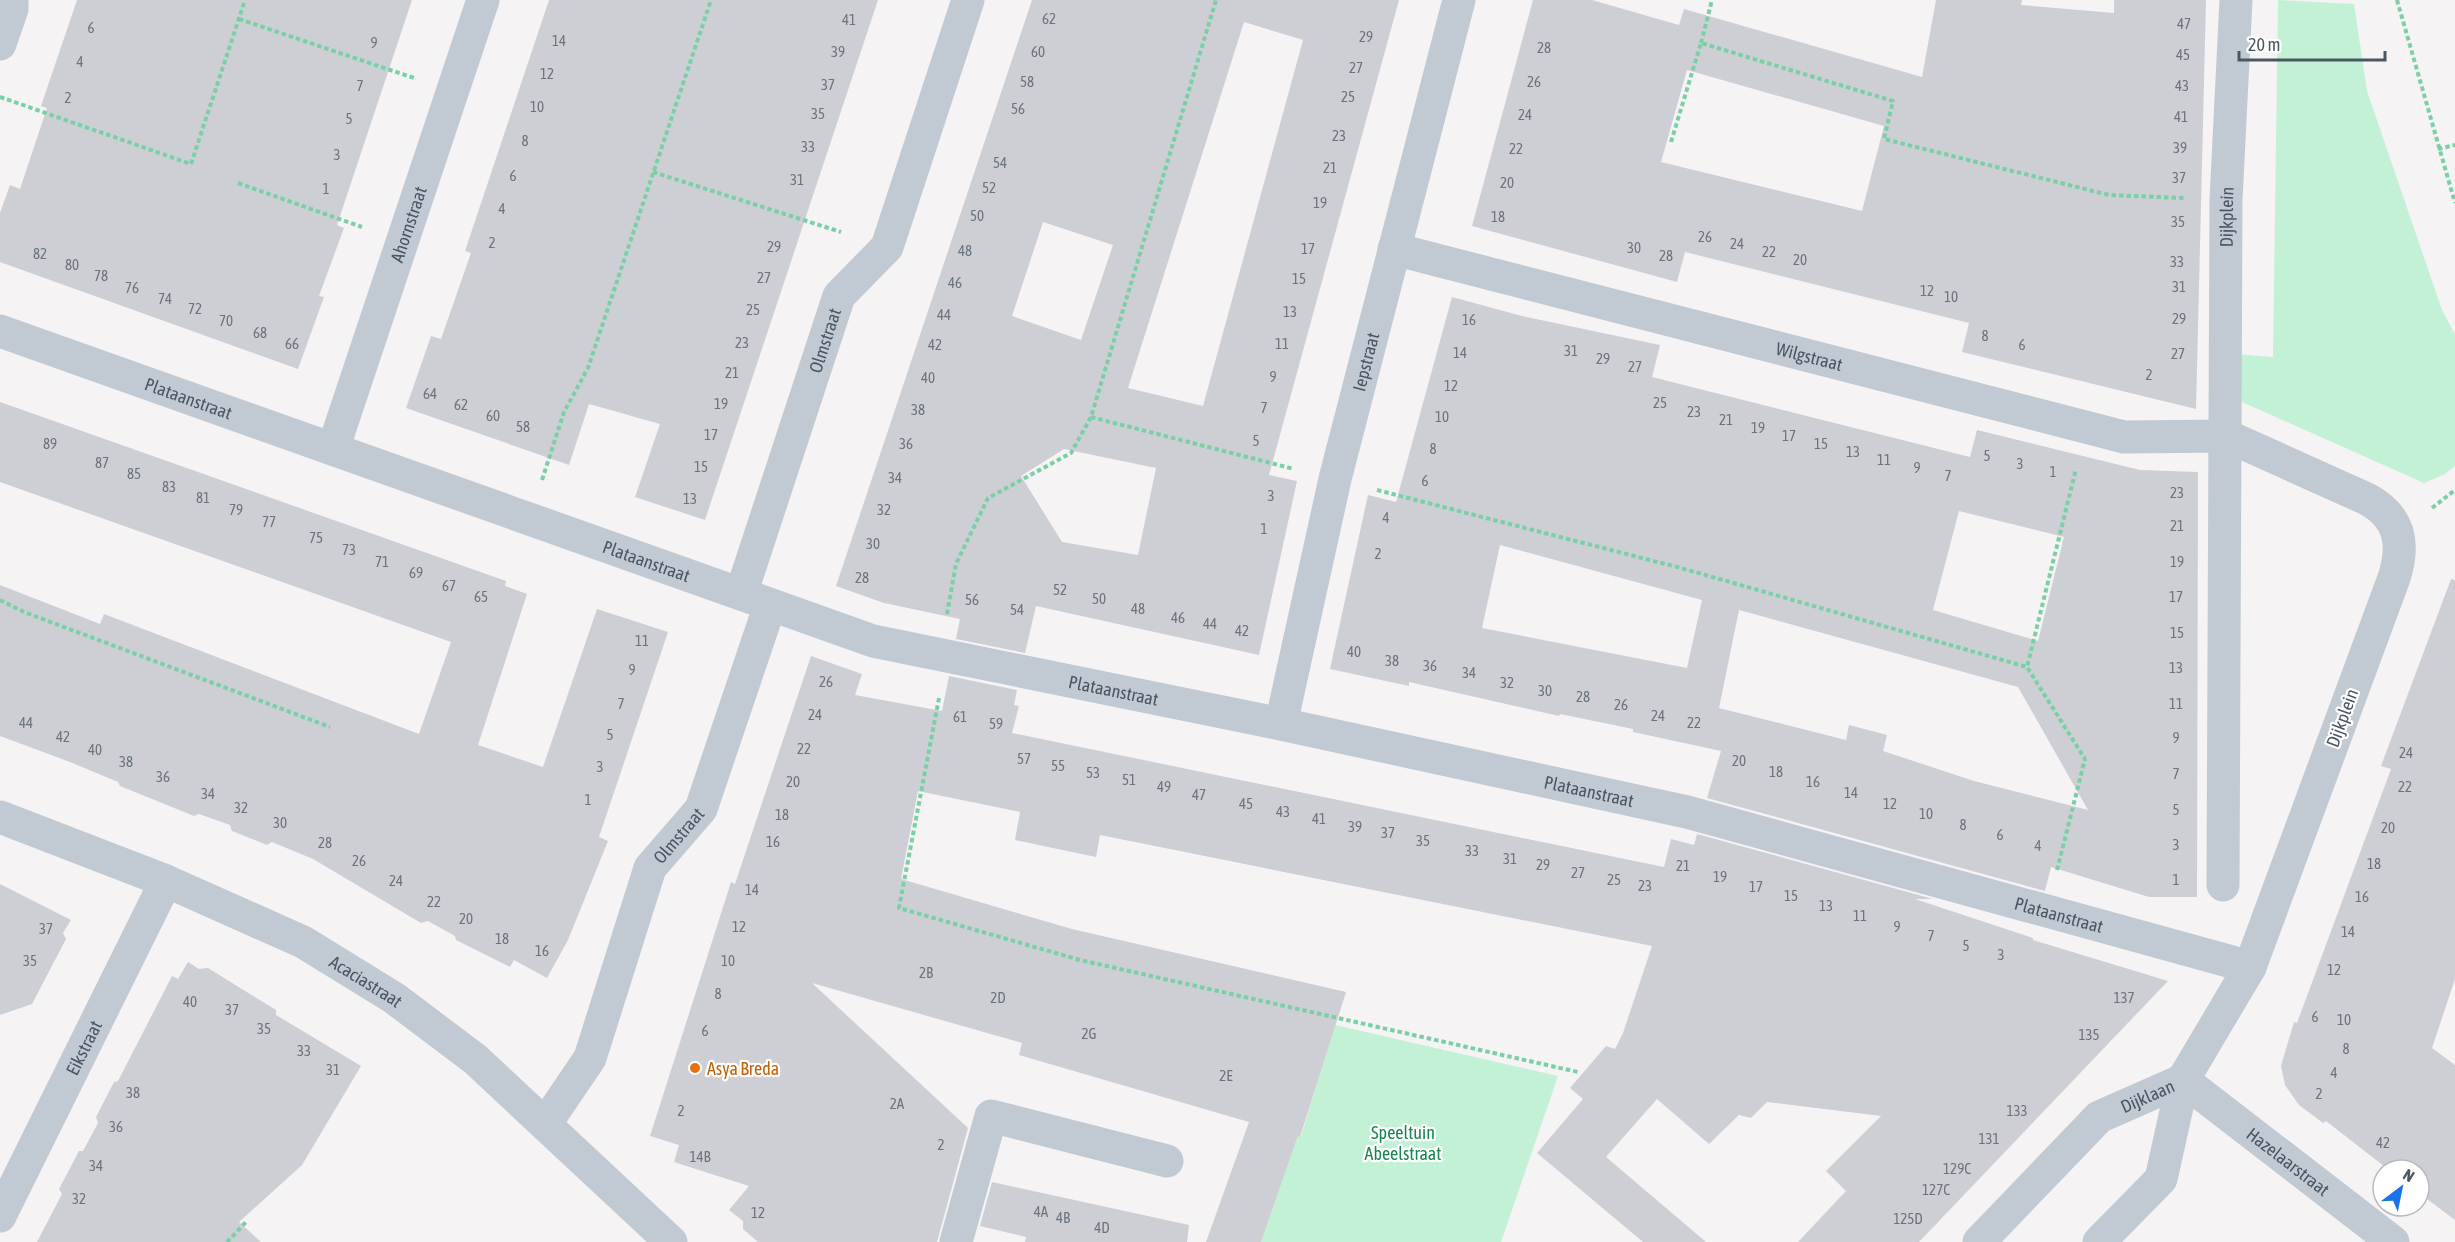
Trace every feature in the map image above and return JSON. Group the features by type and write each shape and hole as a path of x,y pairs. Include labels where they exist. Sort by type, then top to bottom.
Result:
{"street":[{"path":"0,44 12,0"},
{"name":"Ahornstraat","path":"333,449 483,0"},
{"name":"Olmstraat","path":"546,1123 590,1058 650,868 701,809 839,296 887,247 968,0"},
{"name":"Iepstraat","path":"1281,724 1335,479 1458,0"},
{"name":"Dijkplein","path":"2223,885 2227,436 2226,200 2236,0"},
{"name":"Wilgstraat","path":"1394,249 2124,437 2227,436"},
{"name":"Plataanstraat","path":"0,331 873,641 1281,724 1687,812 2250,967"},
{"name":"Dijkplein","path":"2183,1080 2250,967 2394,578 2400,543 2394,521 2377,504 2227,436"},
{"name":"Acaciastraat","path":"0,817 166,881 303,942 394,998 475,1059 671,1242"},
{"name":"Eikstraat","path":"0,1216 166,881"},
{"name":"Dijklaan","path":"1979,1242 2099,1117 2183,1080"},
{"name":"Dijklaan","path":"2099,1242 2161,1179 2183,1080"},
{"name":"Hazelaarstraat","path":"2183,1080 2393,1242"},
{"path":"956,1242 991,1116 1167,1161"}],"path":[{"path":"0,97 191,164 245,0"},
{"path":"529,519 564,412 588,368 711,0"},
{"path":"1216,0 1091,417 1071,453 988,498 956,564 943,655 899,908 1080,960 1578,1072"},
{"path":"1671,142 1712,0"},
{"path":"2397,0 2455,203"},
{"path":"239,19 452,91"},
{"path":"1701,43 1893,101 1884,139 2109,195 2226,200"},
{"path":"2438,149 2455,145"},
{"path":"653,172 887,247"},
{"path":"238,183 402,241"},
{"path":"1091,417 1681,568 2027,667 2085,759 2046,910"},
{"path":"2027,667 2087,427"},
{"path":"0,600 24,612 330,727"},
{"path":"226,1242 246,1222"}],"green space":[{"path":"2278,0 2354,4 2367,91 2442,310 2455,334 2455,466 2445,474 2424,483 2242,402 2235,354 2273,357"},
{"name":"Speeltuin Abeelstraat","path":"1335,1025 1558,1076 1501,1242 1261,1242 1298,1136 1301,1136"}],"building":[{"path":"77,0 412,0 337,225 344,228 319,296 324,297 298,369 0,262 0,213 10,185 20,189 47,108 41,106"},
{"path":"549,0 878,0 705,520 635,497 660,424 589,404 569,465 406,408 431,336 441,339 471,253 465,251"},
{"path":"1032,0 1399,0 1269,475 1297,481 1259,655 1036,606 1025,653 956,639 960,619 884,603 836,586","holes":["1244,22 1303,40 1203,406 1128,388","1043,222 1113,245 1081,340 1012,316","1064,449 1156,468 1138,555 1062,542 1021,476"]},
{"path":"1533,0 1592,0 1679,25 1684,9 1922,77 1936,0 2022,0 2021,5 2114,13 2114,0 2206,0 2196,409 1962,352 1969,323 1685,252 1677,282 1472,226","holes":["1687,70 1884,126 1862,211 1661,162"]},
{"path":"1452,297 1522,316 1660,345 1652,377 1970,457 1977,430 2140,470 2198,472 2197,897 2149,897 2051,867 2045,891 1707,798 1721,751 1633,732 1633,729 1560,714 1559,716 1409,682 1409,686 1330,669 1368,495 1396,502","holes":["1959,511 2064,537 2038,641 1933,610","1500,545 1702,600 1687,668 1482,628","1739,610 2018,687 2088,810 1974,781 1883,751 1887,735 1849,725 1846,740 1719,708"]},
{"path":"0,402 506,581 505,586 527,594 478,745 543,767 597,609 668,632 599,837 608,841 568,940 547,978 514,960 510,967 456,940 455,936 428,921 421,923 313,859 272,842 267,845 232,831 230,825 199,814 194,816 120,786 118,782 70,762 0,736 0,585 100,624 104,614 419,734 451,642 0,482"},
{"path":"2451,579 2455,580 2455,979 2432,1048 2455,1065 2455,1220 2431,1202 2431,1158 2374,1158 2326,1121 2323,1123 2299,1105 2285,1085 2281,1066 2294,1022 2297,1023 2391,769 2381,766"},
{"path":"811,656 862,674 855,695 942,711 949,676 1017,690 1014,705 1019,706 1012,733 1664,867 1671,839 1694,845 1697,834 1933,899 1915,899 2033,938 2033,940 2168,981 1919,1242 1798,1242 1846,1191 1826,1171 1881,1116 1767,1102 1751,1118 1739,1115 1709,1144 1657,1099 1606,1157 1706,1242 1643,1242 1537,1153 1583,1099 1570,1088 1606,1046 1615,1049 1623,1033 1652,946 1100,835 1096,857 1015,840 1020,812 918,791 901,879 1072,929 1346,992 1300,1137 1298,1136 1261,1242 1206,1242 1249,1122 1019,1055 1022,1043 812,983 968,1128 937,1242 758,1242 743,1229 743,1221 729,1210 749,1186 674,1162 679,1145 650,1136 731,882 735,884"},
{"path":"0,884 71,920 63,933 66,939 32,1004 0,1015"},
{"path":"188,962 199,969 208,968 276,1010 276,1015 361,1066 302,1165 239,1222 261,1242 37,1242 62,1194 59,1189 79,1151 83,1151 98,1123 96,1117 114,1082 118,1081 172,976 178,979"},
{"path":"992,1182 1189,1225 1187,1242 1025,1242 1026,1237 980,1226"}],"place":[{"name":"Asya Breda","path":"695,1068"}]}
